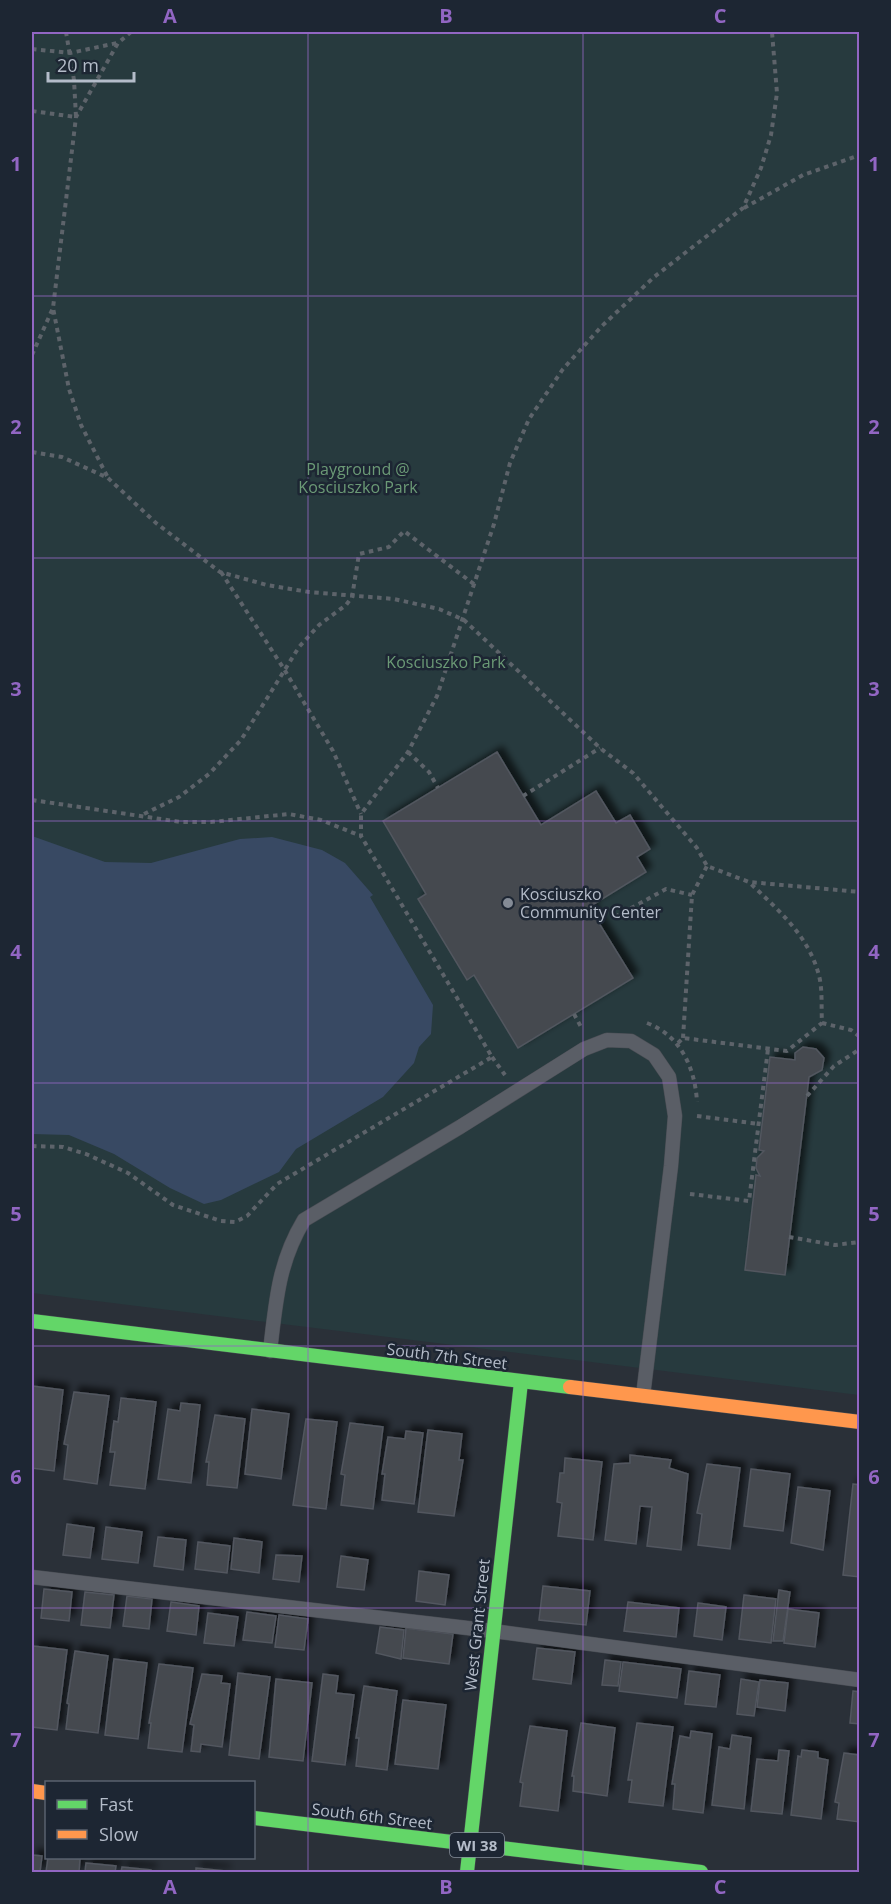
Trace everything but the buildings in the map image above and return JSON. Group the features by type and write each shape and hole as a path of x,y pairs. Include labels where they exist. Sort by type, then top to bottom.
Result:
{"street":[{"name":"South 7th Street","path":"32,1321 860,1422"},
{"name":"West Grant Street","path":"467,1872 521,1382"},
{"name":"South 6th Street","path":"255,1818 701,1872"}],"lane":[{"path":"270,1351 280,1272 289,1244 304,1220 460,1127 584,1049 607,1040 631,1041 654,1055 669,1077 675,1116 643,1396"},
{"path":"32,1577 493,1631 860,1680"}],"path":[{"path":"32,355 53,308 76,117 66,32"},
{"path":"76,117 118,43 131,32"},
{"path":"743,208 761,168 771,135 777,93 771,32"},
{"path":"32,49 70,53 118,43"},
{"path":"32,111 76,117"},
{"path":"362,814 408,752 437,696 475,585 510,463 529,418 558,378 602,326 654,277 743,208 803,175 860,155"},
{"path":"53,308 69,388 81,425 108,478"},
{"path":"32,452 62,457 108,478 156,523 220,572 284,669 333,751 362,814 361,836 492,1057 504,1075 514,1069"},
{"path":"144,814 179,797 209,774 241,740 284,669 320,625 346,605 352,597 360,554 389,547 404,531 475,585"},
{"path":"220,572 267,585 405,602 439,609 464,620 600,748 633,773 697,848 707,866 749,882 860,892"},
{"path":"523,796 600,748"},
{"path":"408,752 429,772 438,788"},
{"path":"32,800 144,814 181,822 211,822 289,814 321,820 361,836"},
{"path":"678,1043 683,1038 692,895 707,866"},
{"path":"749,882 788,919 809,948 819,974 822,1023"},
{"path":"615,917 666,889 692,895"},
{"path":"574,1014 581,1027"},
{"path":"645,1023 656,1027 678,1043 692,1071 696,1088 697,1126"},
{"path":"822,1023 851,1030 860,1037"},
{"path":"683,1038 787,1051 822,1023"},
{"path":"572,1033 588,1024"},
{"path":"690,1194 749,1202 768,1049"},
{"path":"807,1096 834,1066 860,1049"},
{"path":"32,1146 63,1147 86,1154 128,1173 173,1204 221,1221 235,1222 247,1216 277,1184 492,1057"},
{"path":"697,1116 759,1124"},
{"path":"689,1206 692,1183"},
{"path":"789,1237 835,1245 860,1242"}],"green space":[{"name":"Kosciuszko Park","path":"32,32 859,32 859,1395 32,1293"}],"water":[{"path":"32,836 105,862 151,863 240,839 272,837 322,850 345,863 373,895 370,897 433,1005 431,1034 419,1047 414,1063 383,1097 296,1149 279,1172 221,1200 204,1204 170,1188 114,1154 69,1135 32,1134"}],"traffic: fast":[{"path":"32,1321 570,1387"},
{"path":"467,1872 521,1382"},
{"path":"255,1818 701,1872"}],"traffic: slow":[{"path":"570,1387 860,1422"},
{"path":"32,1791 45,1793"}],"place":[{"name":"Kosciuszko Community Center","path":"508,903"}],"park label":[{"name":"Playground @ Kosciuszko Park","path":"358,478"}]}
